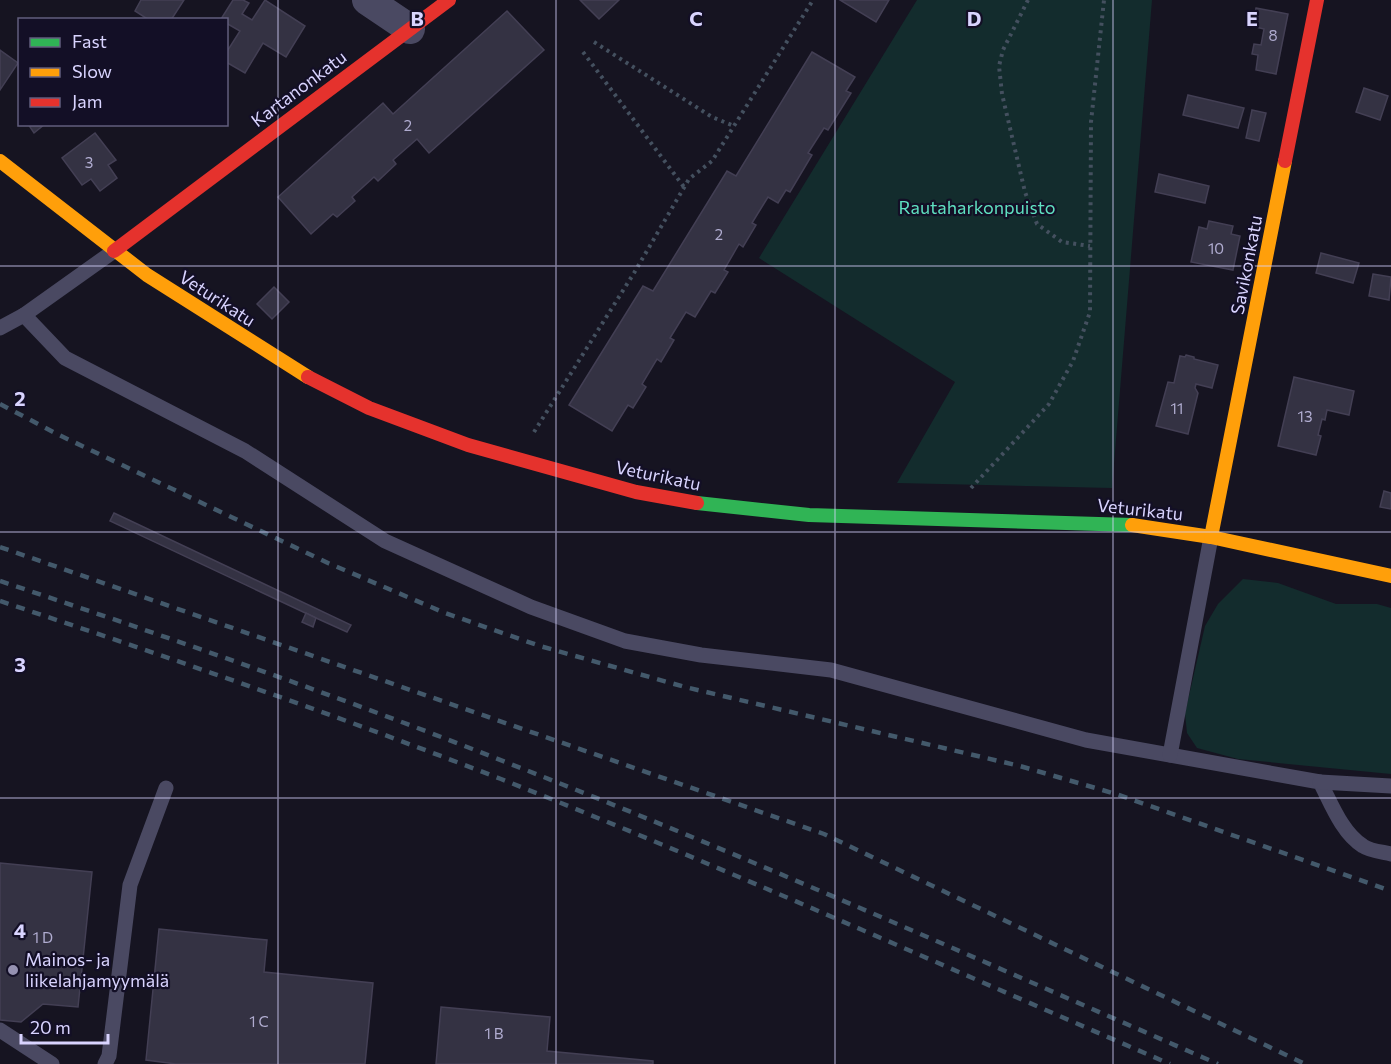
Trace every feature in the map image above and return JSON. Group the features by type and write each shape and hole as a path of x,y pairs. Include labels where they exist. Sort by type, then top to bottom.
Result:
{"street":[{"path":"367,0 410,29"},
{"name":"Kartanonkatu","path":"114,251 449,0"},
{"name":"Savikonkatu","path":"1211,537 1317,0"},
{"name":"Veturikatu","path":"0,161 147,275 297,371 369,408 468,445 636,492 715,506 809,514 1126,524 1211,537 1391,576"}],"lane":[{"path":"0,328 24,315 114,251"},
{"path":"24,315 64,358 245,451 385,541 531,607 625,641 702,655 831,670 1086,740 1320,783 1391,786"},
{"path":"1170,755 1211,537"},
{"path":"1320,783 1339,819 1353,837 1364,847 1391,854"},
{"path":"105,1064 109,1056 130,885 166,788"},
{"path":"0,1030 52,1064"}],"path":[{"path":"532,436 689,179 712,161 813,0"},
{"path":"1028,0 1003,50 999,66 1002,94 1025,192 1037,224 1062,242 1090,246"},
{"path":"948,517 962,497 1049,404 1073,361 1090,312 1091,122 1104,0"},
{"path":"594,42 712,117 734,126"},
{"path":"583,52 684,187"}],"green space":[{"name":"Rautaharkonpuisto","path":"917,0 1152,0 1112,488 897,483 955,382 759,258"},
{"path":"1243,579 1278,583 1336,604 1377,604 1391,608 1391,774 1238,759 1197,748 1187,733 1185,713 1205,626 1218,604"}],"building":[{"path":"141,0 184,0 172,18 146,18 135,11"},
{"path":"233,0 243,0 249,3 242,14 252,20 265,0 305,26 286,57 263,43 245,73 228,63 228,50 240,31 228,24 228,18 222,18"},
{"path":"580,0 619,0 599,19"},
{"path":"840,0 889,0 876,22"},
{"path":"1256,8 1288,14 1276,74 1256,70 1258,55 1252,54 1254,44 1261,45 1264,29 1252,26"},
{"path":"507,11 544,50 429,153 417,139 393,160 396,164 378,181 374,177 352,197 355,201 337,217 333,214 311,234 278,197 383,103 393,114"},
{"path":"0,50 18,63 0,90"},
{"path":"812,52 855,77 846,91 851,93 828,130 824,128 808,153 812,155 790,192 786,190 778,203 768,197 752,223 756,225 743,247 739,244 724,270 728,272 715,293 711,291 695,317 686,312 670,338 674,340 661,362 657,359 642,384 646,387 633,408 628,405 612,431 569,405 643,286 653,291 727,171 736,176"},
{"path":"1364,88 1388,96 1380,120 1356,112"},
{"path":"1188,95 1244,108 1238,128 1183,115"},
{"path":"1252,110 1266,113 1259,141 1246,138"},
{"path":"29,126 43,126 34,133"},
{"path":"95,133 116,160 108,165 117,178 100,191 91,179 82,185 62,158"},
{"path":"1159,174 1209,186 1205,203 1155,192"},
{"path":"1209,221 1233,226 1231,234 1240,236 1233,270 1191,262 1199,227 1207,229"},
{"path":"1321,253 1359,263 1353,283 1316,273"},
{"path":"1373,274 1391,277 1389,300 1369,296"},
{"path":"274,287 289,302 272,319 257,304"},
{"path":"1186,355 1218,365 1212,388 1196,384 1195,388 1198,393 1188,434 1156,426 1168,382 1174,383 1180,356 1185,357"},
{"path":"1294,377 1354,391 1349,415 1327,410 1318,435 1321,436 1316,455 1278,446"},
{"path":"1384,491 1391,493 1391,509 1380,507"},
{"path":"114,513 351,625 347,632 110,521"},
{"path":"306,613 316,618 313,627 302,622"},
{"path":"0,863 92,872 78,1007 43,1004 21,1022 0,1020"},
{"path":"159,929 267,940 264,972 373,983 365,1064 176,1064 146,1060"},
{"path":"441,1007 550,1017 547,1051 653,1061 653,1064 436,1064"}],"railway":[{"path":"0,404 59,435 328,563 445,613 540,646 685,687 1020,766 1116,794 1391,891"},
{"path":"0,547 824,834 1305,1064"},
{"path":"0,581 319,691 597,798 864,910 1218,1064"},
{"path":"0,601 252,687 501,779 753,883 1170,1064"}],"traffic: fast":[{"path":"697,503 809,515 1132,525"}],"traffic: slow":[{"path":"0,161 147,275 308,377"},
{"path":"1211,537 1285,161"},
{"path":"1132,525 1211,537 1391,576"}],"traffic: jam":[{"path":"114,251 449,0"},
{"path":"1285,161 1317,0"},
{"path":"308,377 369,408 468,445 636,492 697,503"}],"place":[{"name":"Mainos- ja liikelahjamyymälä","path":"13,970"}]}
